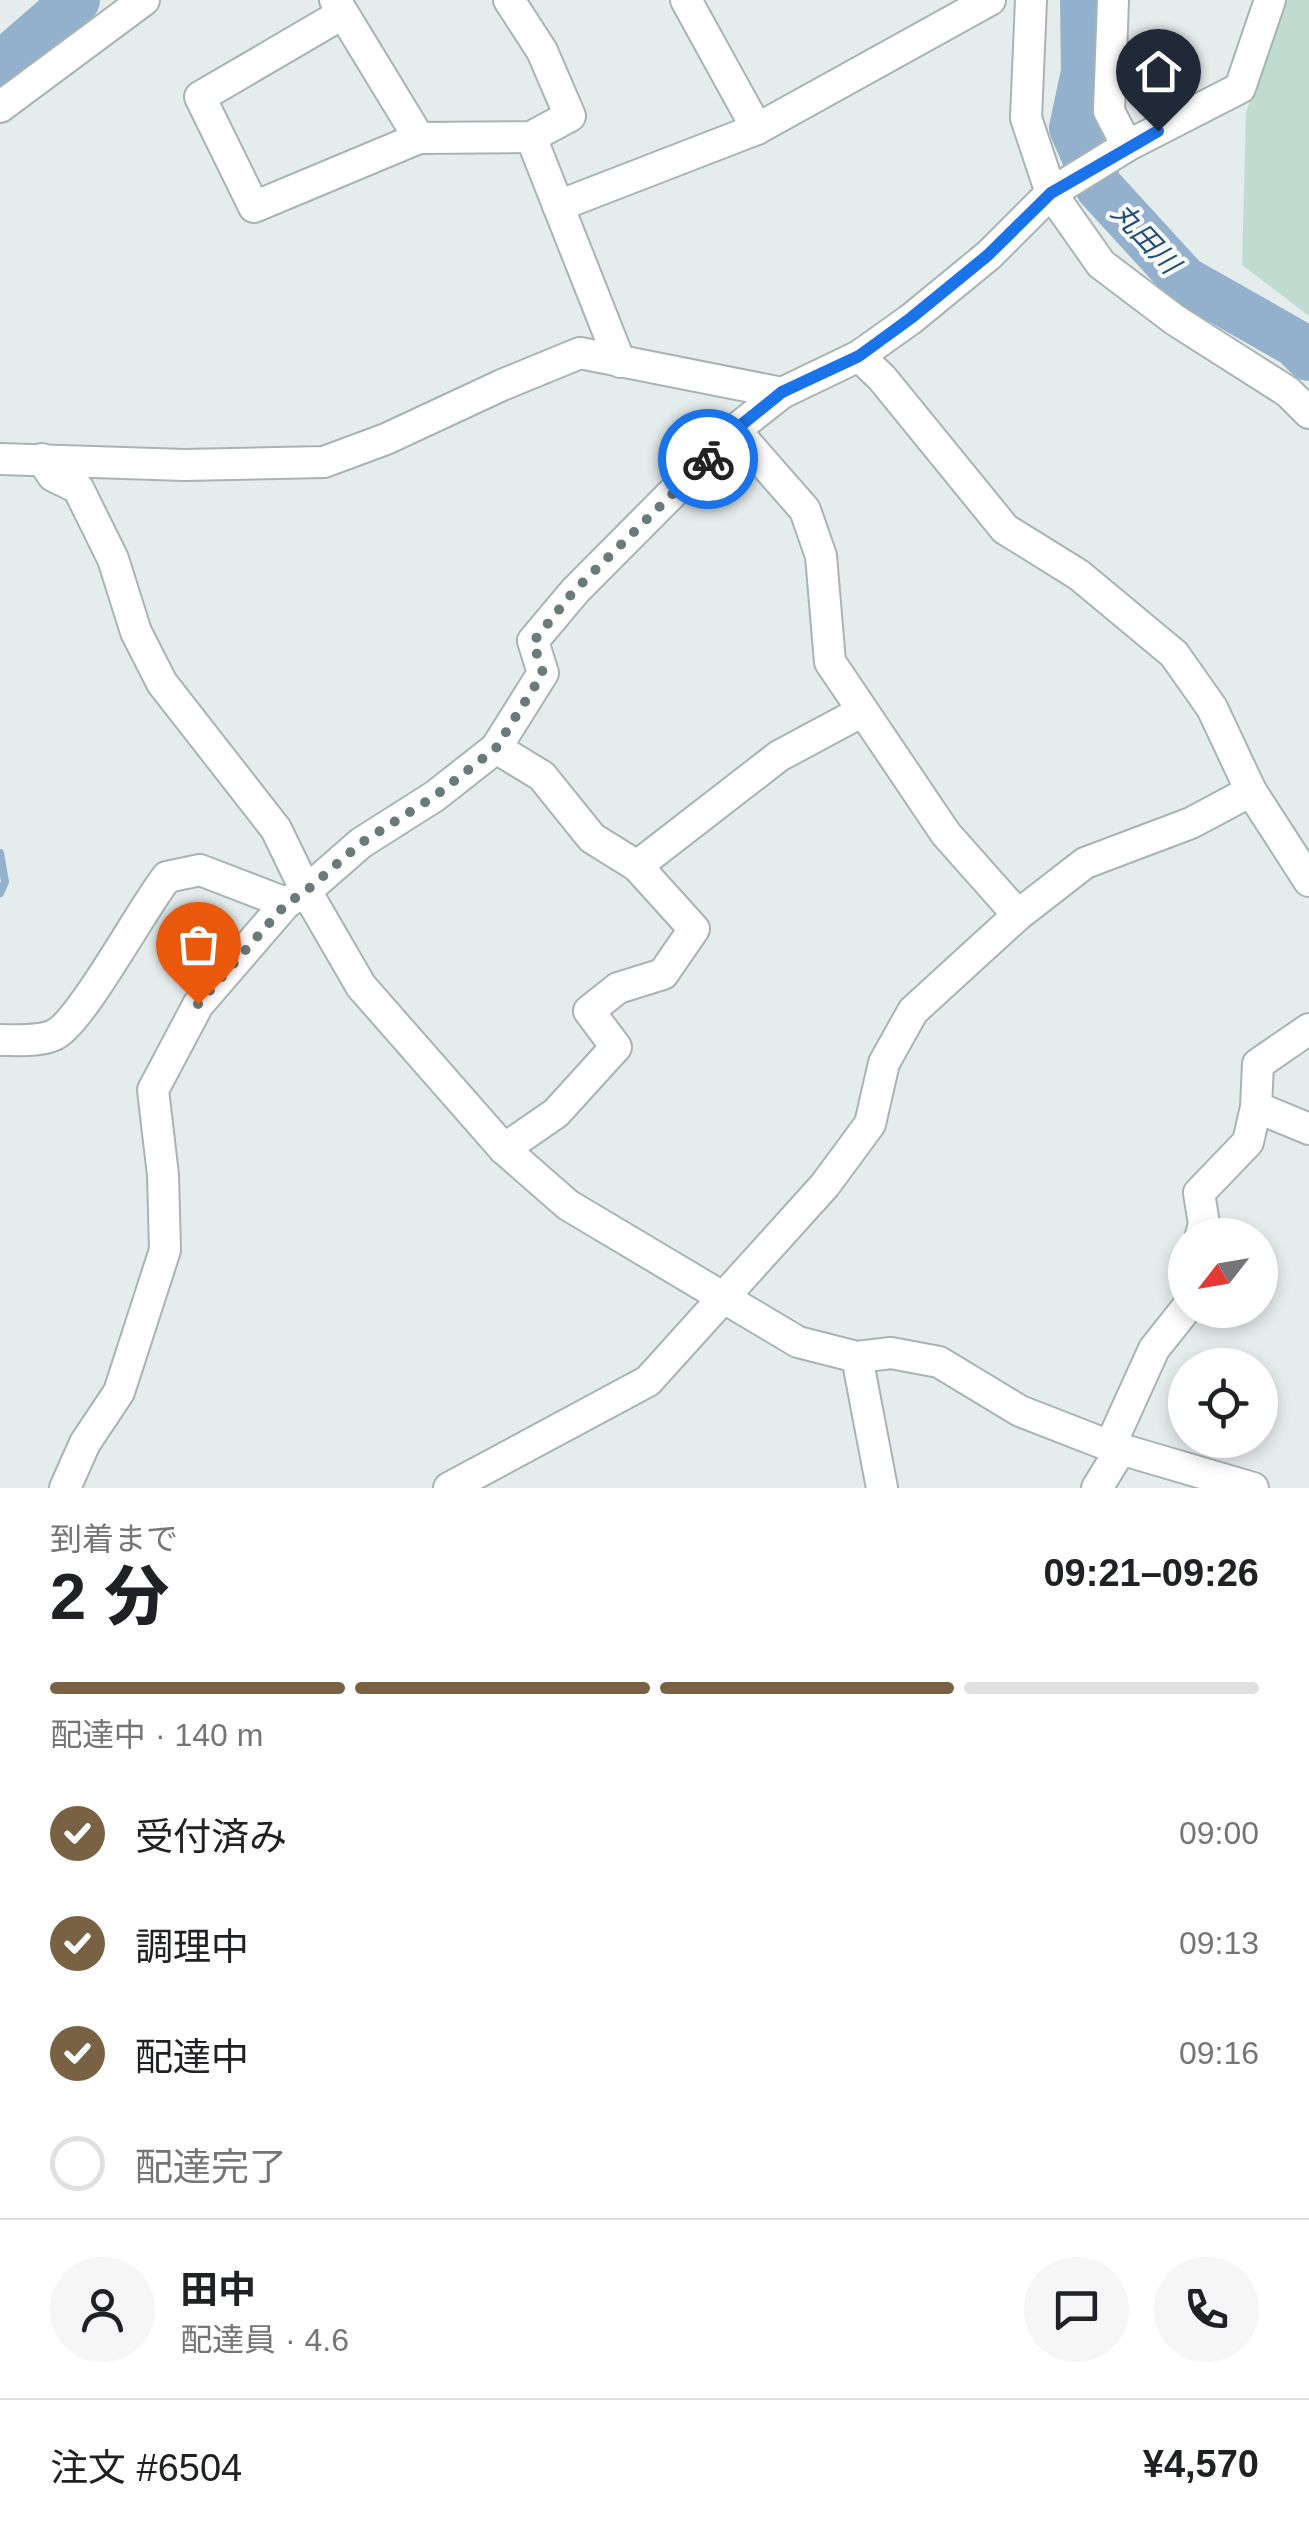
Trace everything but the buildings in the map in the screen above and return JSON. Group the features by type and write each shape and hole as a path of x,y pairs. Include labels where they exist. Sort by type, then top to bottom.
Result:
{"street":[{"path":"0,107 144,0"},
{"path":"419,138 338,7 200,97 254,206 419,138 531,138 570,116 542,51 508,0"},
{"path":"686,0 757,128"},
{"path":"558,206 757,128 990,0"},
{"path":"1032,0 1026,118 1051,193 1101,264 1176,320 1288,392 1309,413"},
{"path":"1113,0 1109,111 1128,146"},
{"path":"65,1488 85,1444 119,1392 165,1250 164,1175 153,1090 198,1004 296,897 361,843 435,796 496,748 543,673 533,642 574,591 735,430 782,392 859,356 911,318 988,255 1051,193 1128,146 1240,88 1270,0"},
{"path":"531,138 620,362"},
{"path":"0,459 186,465 324,462 386,440 580,353 782,392"},
{"path":"859,356 882,378 1005,529 1079,575 1174,654 1212,708 1251,791 1309,880"},
{"path":"735,430 806,510 821,556 830,662 946,834 1018,915"},
{"path":"42,459 53,476 78,488 113,559 136,632 162,684 276,829 296,897 361,986 504,1148 568,1205 798,1342 857,1357 891,1354 938,1362 1020,1411 1115,1448 1253,1488"},
{"path":"637,866 779,756 861,712"},
{"path":"496,748 542,776 592,838 637,866 694,929 663,974 618,988 589,1011 616,1047 556,1113 504,1148"},
{"path":"449,1488 648,1381 825,1185 870,1124 884,1063 913,1011 1018,915 1085,862 1191,823 1251,791"},
{"path":"0,1040 22,1041 56,1034 80,1010 166,877 200,870 296,897"},
{"path":"1203,1218 1199,1192 1248,1142 1256,1107 1258,1064 1309,1029"},
{"path":"1256,1107 1309,1129"},
{"path":"1097,1488 1154,1348 1170,1328"},
{"path":"857,1357 882,1488"}],"green space":[{"path":"1286,0 1309,0 1309,316 1242,265 1246,112"}],"waterway":[{"name":"丸田川","path":"0,66 76,0"},
{"name":"丸田川","path":"1084,0 1085,72 1073,128 1099,187 1184,280 1295,343 1309,357"},
{"path":"0,853 5,882 0,893"}],"way so far":[{"path":"198,1004 286,904 361,843 435,796 496,748 543,673 533,642 574,591 708,459"}],"route":[{"path":"708,459 735,430 782,392 859,356 911,318 988,255 1051,193 1158,131"}]}
